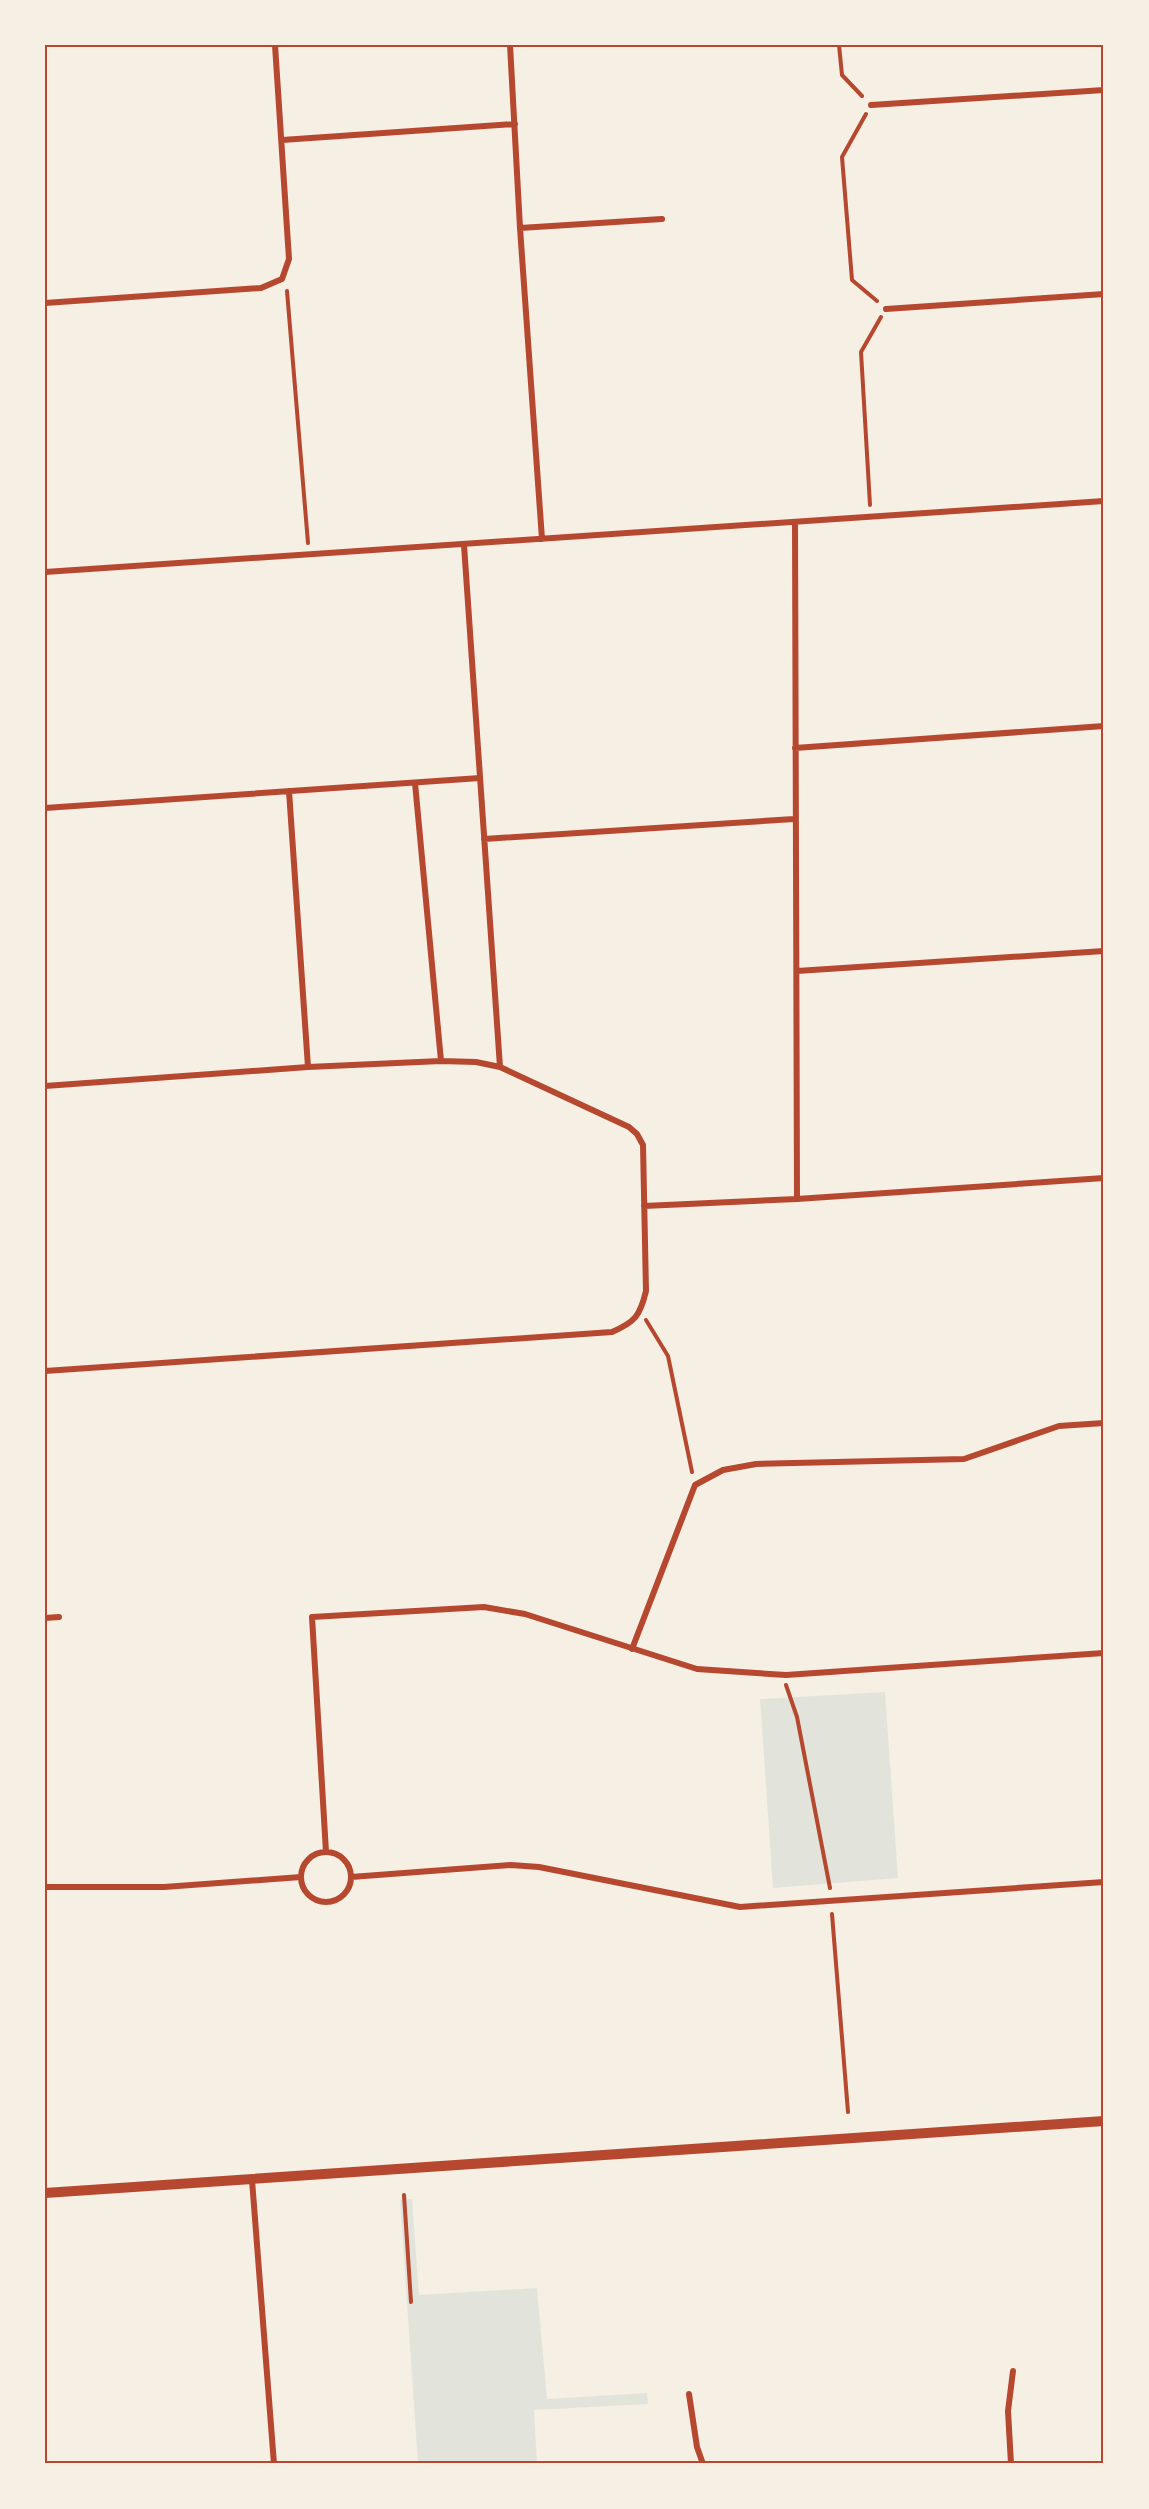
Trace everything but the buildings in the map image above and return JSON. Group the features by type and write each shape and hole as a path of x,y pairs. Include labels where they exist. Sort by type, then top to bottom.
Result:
{"street":[{"path":"45,303 261,288 282,279 289,259 274,45"},
{"path":"510,45 520,228 543,539"},
{"path":"871,105 1104,90"},
{"path":"282,140 515,124"},
{"path":"520,228 662,219"},
{"path":"886,309 1104,294"},
{"path":"45,572 1104,501"},
{"path":"795,522 794,819 797,971 795,1178 797,1199"},
{"path":"464,545 500,1068"},
{"path":"795,748 1104,726"},
{"path":"45,808 480,778"},
{"path":"415,783 441,1061"},
{"path":"289,791 308,1067"},
{"path":"484,839 794,819"},
{"path":"797,971 1104,951"},
{"path":"45,1086 308,1067 441,1061 476,1062 500,1068 629,1127 637,1134 643,1144 646,1291 641,1312 628,1325 612,1332 45,1371"},
{"path":"644,1206 797,1199 1104,1178"},
{"path":"632,1649 695,1485 723,1470 756,1464 964,1459 1059,1426 1104,1423"},
{"path":"326,1852 312,1617 484,1607 525,1614 697,1669 786,1676 1104,1653"},
{"path":"45,1618 59,1617"},
{"path":"326,1852 335,1854 343,1860 349,1868 351,1877 349,1886 343,1895 326,1902 308,1895 301,1877 302,1868 308,1860 316,1854 326,1852"},
{"path":"351,1877 511,1866 530,1867 740,1907 1104,1882"},
{"path":"45,1887 164,1887 301,1877"},
{"path":"45,2193 1104,2121"},
{"path":"252,2180 274,2464"},
{"path":"1011,2464 1008,2411 1013,2372"},
{"path":"690,2394 697,2447 703,2464"}],"path":[{"path":"839,45 842,75 871,105 842,157 852,280 886,309 861,352 871,517"},
{"path":"282,279 288,292 309,554"},
{"path":"641,1312 668,1356 695,1485"},
{"path":"786,1676 787,1690 797,1717 830,1890"},
{"path":"832,1914 848,2112"},
{"path":"404,2195 411,2302"}],"shaded area":[{"path":"885,1692 898,1878 773,1888 760,1699"},
{"path":"412,2199 419,2295 537,2288 547,2399 647,2393 648,2404 534,2410 537,2464 418,2464 400,2200"}]}
